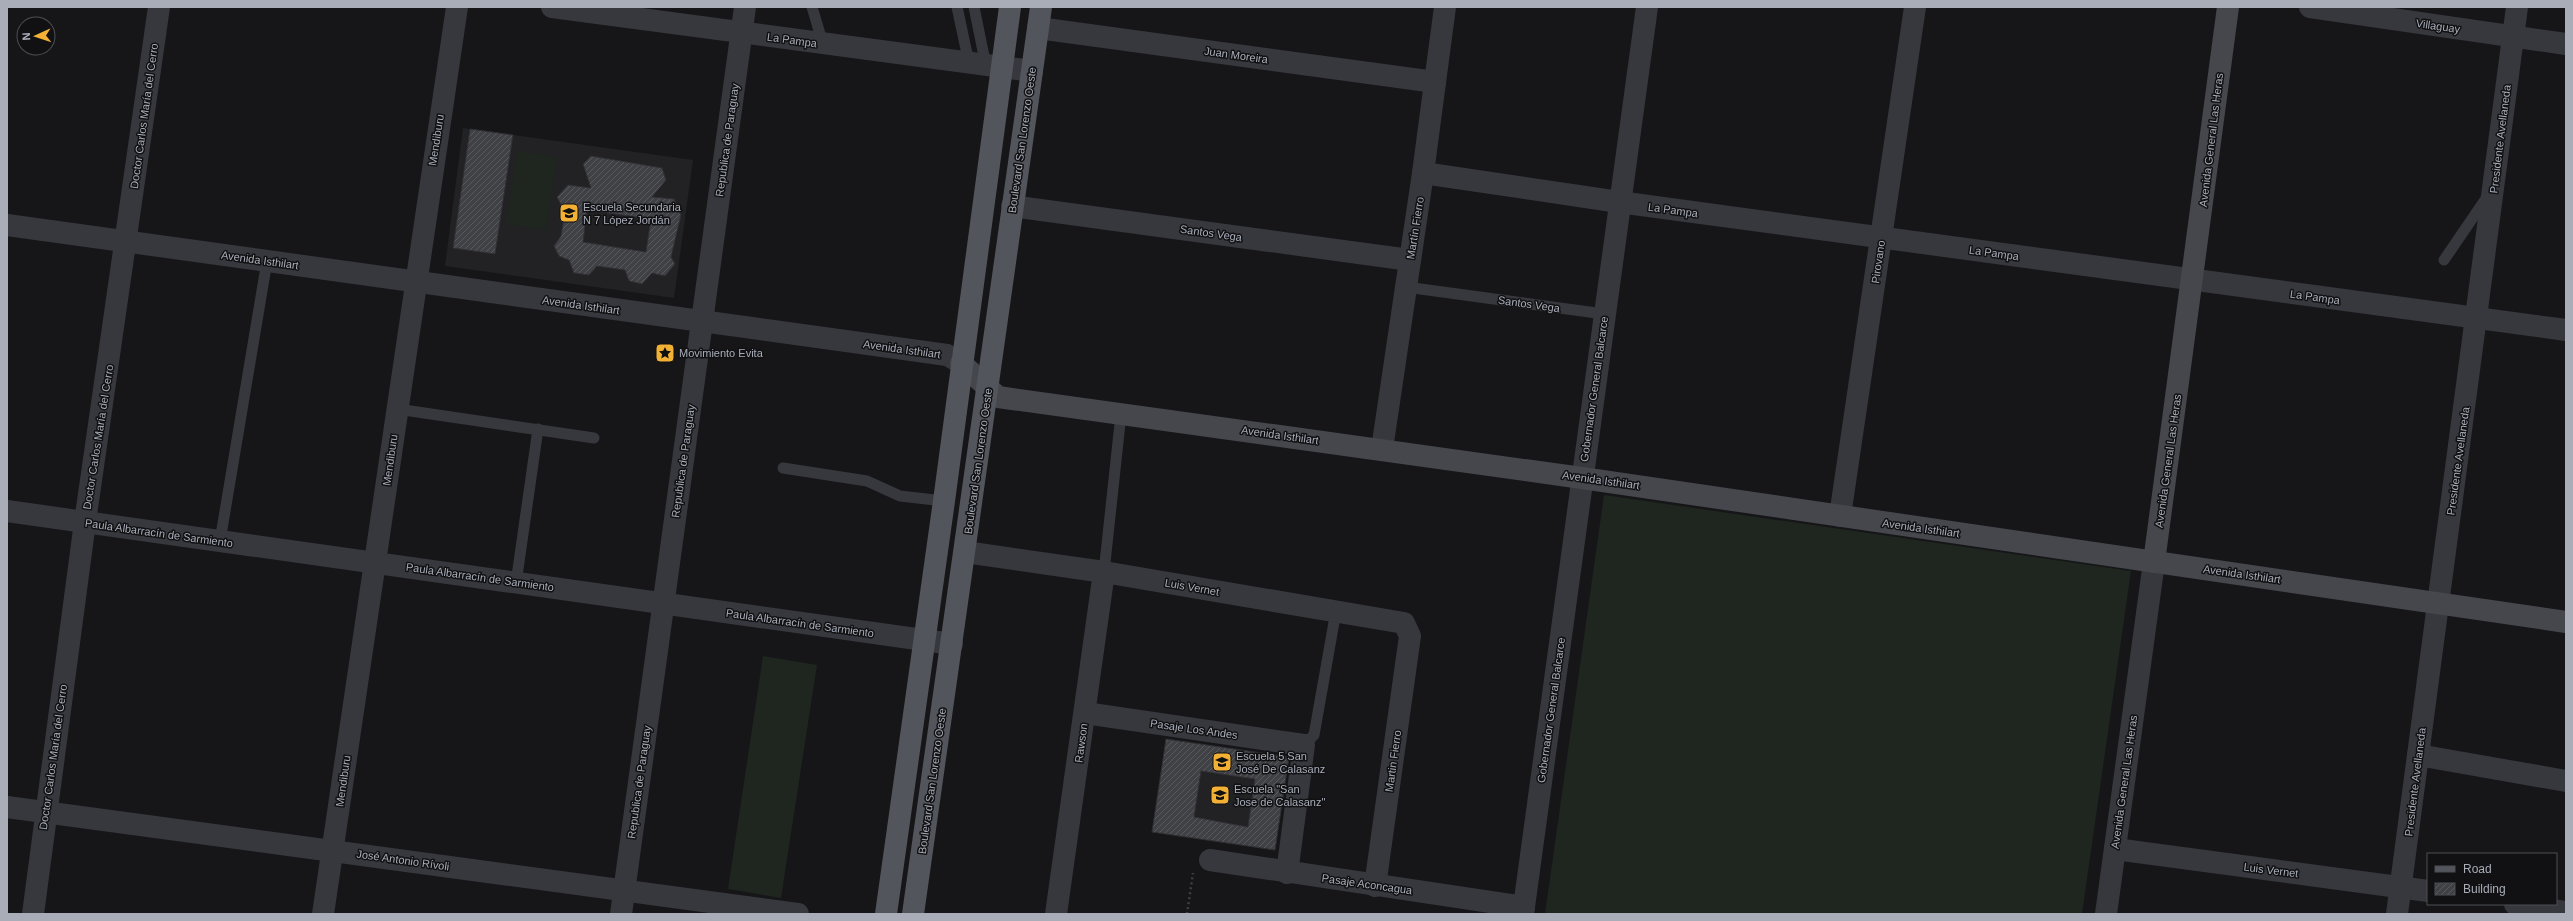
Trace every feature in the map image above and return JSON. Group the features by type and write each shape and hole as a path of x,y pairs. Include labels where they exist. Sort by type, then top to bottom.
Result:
{"main road":[{"path":"886,914 944,501 961,362 986,66 1010,7"},
{"name":"Boulevard San Lorenzo Oeste","path":"913,914 965,552 1040,7"}],"street":[{"name":"Doctor Carlos María del Cerro","path":"33,914 85,522 127,242 159,7"},
{"name":"Mendiburu","path":"323,914 414,282 457,7"},
{"name":"La Pampa","path":"552,7 1032,71"},
{"name":"Republica de Paraguay","path":"621,914 745,7"},
{"name":"Martín Fierro","path":"1382,449 1423,173 1445,7"},
{"name":"Gobernador General Balcarce","path":"1523,910 1619,202 1647,7"},
{"name":"Pirovano","path":"1840,516 1915,7"},
{"name":"Avenida General Las Heras","path":"2106,914 2194,280 2228,7"},
{"name":"Villaguay","path":"2310,7 2566,44"},
{"name":"Presidente Avellaneda","path":"2397,914 2402,887 2418,755 2517,7"},
{"name":"Juan Moreira","path":"1038,28 1435,82"},
{"name":"La Pampa","path":"1423,173 1619,202 2566,330"},
{"name":"Santos Vega","path":"1012,206 1410,260"},
{"name":"Avenida Isthilart","path":"7,225 948,356 961,362 987,389 998,397 1382,449 2566,622"},
{"name":"Paula Albarracín de Sarmiento","path":"7,511 375,561 516,583 952,644"},
{"name":"Luis Vernet","path":"965,552 1104,572 1400,622 1407,626 1410,636"},
{"name":"Rawson","path":"1056,914 1104,572"},
{"name":"Martin Fierro","path":"1375,886 1410,636"},
{"name":"Pasaje Los Andes","path":"1085,714 1304,745"},
{"path":"1287,873 1304,745"},
{"path":"2418,755 2566,781"},
{"name":"José Antonio Rívoli","path":"7,807 332,850 624,892 798,914"},
{"name":"Luis Vernet","path":"2115,849 2427,891"},
{"name":"Pasaje Aconcagua","path":"1210,860 1523,910"},
{"path":"2521,905 2566,912"}],"lane":[{"path":"812,7 823,44"},
{"path":"957,7 986,66"},
{"path":"974,7 986,66"},
{"path":"2444,260 2494,187"},
{"path":"220,541 267,261"},
{"name":"Santos Vega","path":"1406,287 1604,314"},
{"path":"397,408 594,438"},
{"path":"1104,572 1121,414"},
{"path":"516,583 538,430"},
{"path":"783,468 866,481 900,496 944,501"},
{"path":"1304,745 1314,735 1336,611"}],"path":[{"path":"1187,914 1196,858 1210,860"}],"shaded area":[{"name":"Escuela Secundaria N 7 López Jordán","path":"463,128 693,160 674,298 445,266"},
{"path":"517,151 557,157 546,230 506,224"},
{"path":"1604,495 2131,571 2082,914 1545,914"},
{"path":"763,656 817,665 781,898 728,889"},
{"name":"Escuela \"San Jose de Calasanz\"","path":"1166,739 1289,757 1275,850 1152,832"}],"building":[{"path":"470,129 513,135 495,254 453,248"},
{"path":"591,156 662,168 666,180 652,197 674,199 681,215 671,257 675,264 665,276 652,273 642,284 629,281 625,270 597,266 589,275 574,273 569,260 559,256 554,246 561,236 565,212 557,197 568,185 591,188 583,164","holes":["587,210 651,219 646,252 583,242"]},
{"name":"Escuela \"San Jose de Calasanz\"","path":"1166,739 1289,757 1275,850 1152,832","holes":["1201,771 1255,779 1248,827 1194,817"]}],"place":[{"name":"Escuela Secundaria N 7 López Jordán","path":"569,213"},
{"name":"Movimiento Evita","path":"665,353"},
{"name":"Escuela 5 San José De Calasanz","path":"1222,762"},
{"name":"Escuela \"San Jose de Calasanz\"","path":"1220,795"}]}
